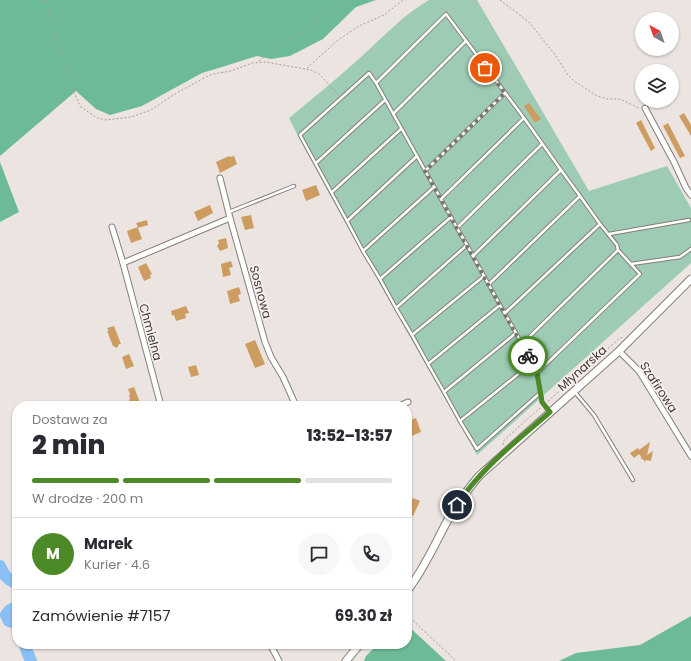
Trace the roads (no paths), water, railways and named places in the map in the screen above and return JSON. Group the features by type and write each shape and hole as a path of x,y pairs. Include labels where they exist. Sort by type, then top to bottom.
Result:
{"street":[{"path":"645,108 691,195"},
{"name":"Sosnowa","path":"220,178 228,212 265,342 271,357 283,376 294,401"},
{"path":"123,263 230,218"},
{"name":"Chmielna","path":"112,227 160,401"},
{"name":"Młynarska","path":"412,585 419,576 465,492 479,476 619,350 691,278"},
{"name":"Szafirowa","path":"619,350 639,371 691,456"},
{"path":"272,649 278,661"},
{"path":"346,661 356,649"}],"lane":[{"path":"376,83 446,14 524,118 600,224 609,234 618,250 640,274 537,373"},
{"path":"393,114 466,41"},
{"path":"540,393 477,449 363,250 300,135 369,73 402,129 522,344 537,373 542,402 550,412"},
{"path":"425,171 505,93"},
{"path":"316,163 385,100"},
{"path":"441,199 524,118"},
{"path":"332,192 402,129"},
{"path":"457,228 542,144"},
{"path":"347,221 417,156"},
{"path":"473,256 561,170"},
{"path":"228,212 294,186"},
{"path":"363,250 434,186"},
{"path":"489,284 580,196"},
{"path":"380,279 451,217"},
{"path":"609,234 689,220"},
{"path":"505,313 600,224"},
{"path":"396,308 467,245"},
{"path":"631,264 680,257 691,249"},
{"path":"522,344 618,250"},
{"path":"412,335 484,276"},
{"path":"428,364 500,305"},
{"path":"444,392 516,333"},
{"path":"460,420 532,363"},
{"path":"574,390 594,414 633,480"}],"waterway":[{"path":"0,566 6,577 12,581"},
{"path":"12,609 6,615 9,621 12,622"},
{"path":"26,649 31,661"}]}
